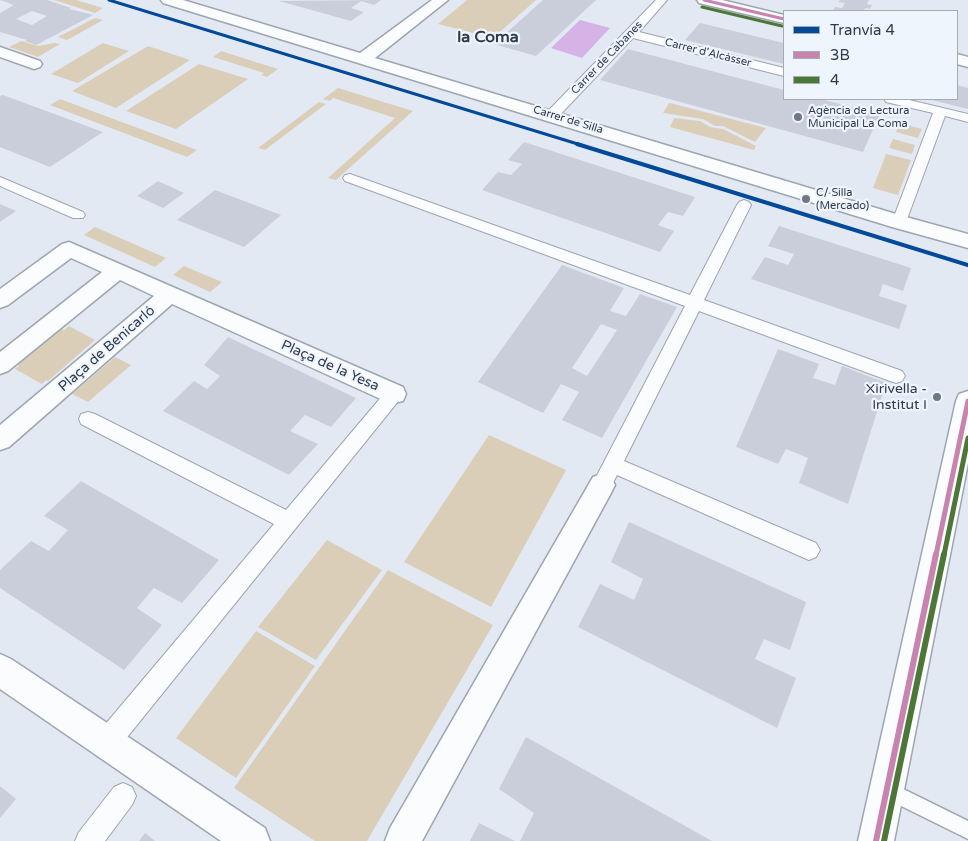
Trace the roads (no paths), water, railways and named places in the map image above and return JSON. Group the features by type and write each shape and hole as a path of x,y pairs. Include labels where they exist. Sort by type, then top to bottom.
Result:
{"street":[{"name":"Carrer de Silla","path":"168,0 552,115 899,222 968,241"},
{"path":"363,59 441,0"},
{"name":"Carrer de Cabanes","path":"552,115 662,0"},
{"path":"704,0 721,2 783,19"},
{"name":"Carrer d'Alcàsser","path":"631,34 783,72"},
{"path":"0,52 34,64"},
{"path":"894,100 968,118"},
{"path":"899,222 940,111"},
{"path":"350,178 896,376"},
{"path":"0,181 78,214"},
{"path":"403,841 607,475 696,303 744,205"},
{"name":"Plaça de Benicarló","path":"0,300 69,249 170,294 0,440"},
{"path":"0,365 117,271"},
{"name":"Plaça de la Yesa","path":"107,742 394,394 170,294"},
{"path":"876,841 968,400"},
{"path":"88,419 288,522"},
{"path":"607,475 809,550"},
{"path":"0,670 252,841"},
{"path":"88,841 123,796"}],"lane":[{"path":"887,789 968,830"}],"tram line":[{"name":"4","path":"109,0 968,265"}],"place":[{"name":"Agència de Lectura Municipal La Coma","path":"798,117"},
{"name":"C/ Silla (Mercado)","path":"806,199"},
{"name":"Xirivella - Institut I","path":"937,397"}],"district":[{"name":"la Coma","path":"488,38"}]}
